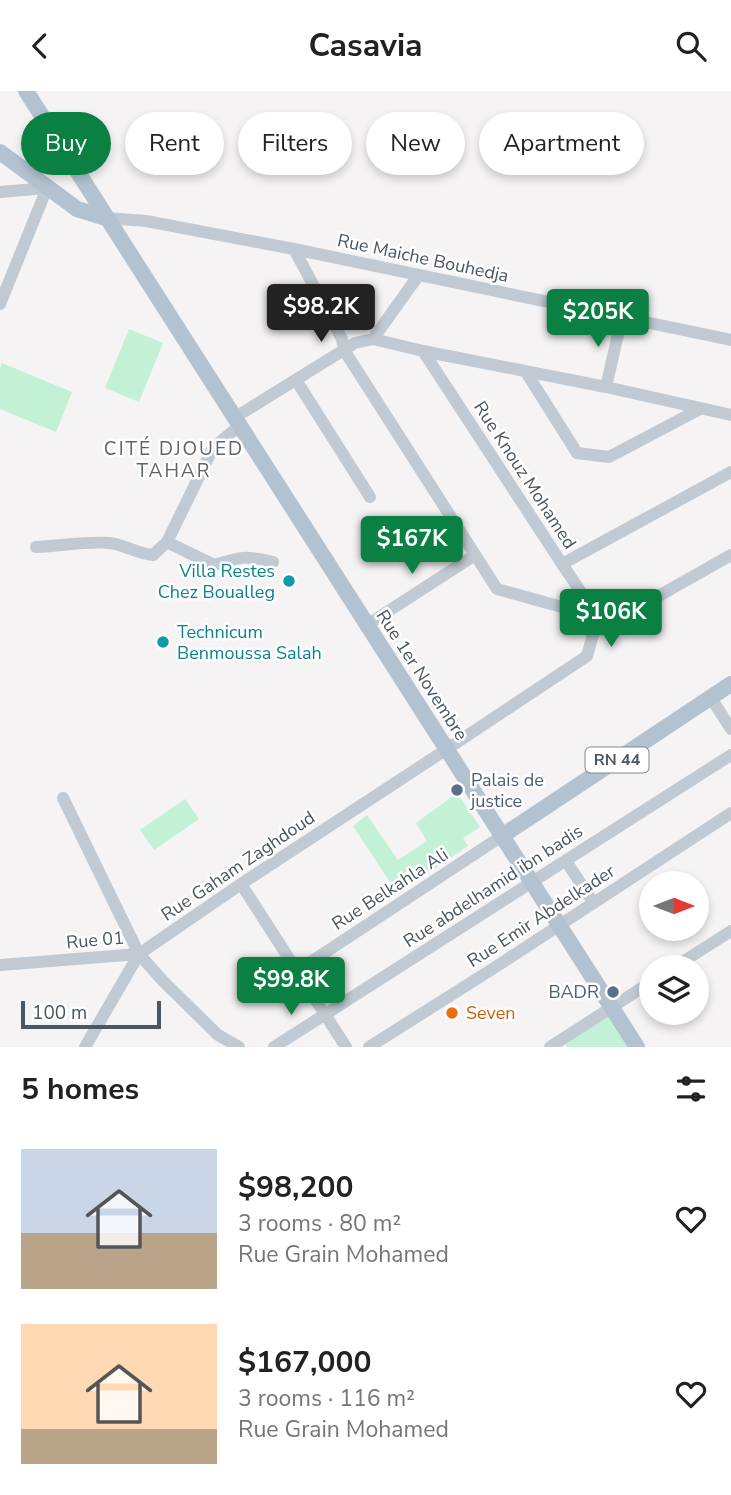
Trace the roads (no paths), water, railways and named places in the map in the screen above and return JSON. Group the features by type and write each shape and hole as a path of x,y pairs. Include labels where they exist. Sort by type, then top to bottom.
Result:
{"main road":[{"name":"Rue 1er Novembre","path":"26,91 637,1047"},
{"path":"0,152 77,209 106,218"},
{"name":"RN 44","path":"502,836 731,684"}],"street":[{"path":"0,193 47,188 0,304"},
{"name":"Rue Maiche Bouhedja","path":"106,218 146,221 295,249 731,340"},
{"path":"295,249 342,339 344,350 496,589 602,621 731,555"},
{"path":"373,339 418,276"},
{"path":"606,387 622,317"},
{"path":"36,547 108,543 153,555 167,542 213,447 237,422 355,342 373,339 731,415"},
{"name":"Rue Knouz Mohamed","path":"423,351 602,621"},
{"path":"526,372 577,453 609,457 700,409"},
{"path":"296,380 370,497"},
{"path":"562,564 731,472"},
{"path":"167,542 214,565 236,558 253,557 273,562"},
{"path":"367,625 475,555"},
{"name":"Rue Gaham Zaghdoud","path":"85,1047 139,954 587,656 602,621"},
{"path":"711,698 731,729"},
{"name":"Rue abdelhamid ibn badis","path":"274,1047 731,755"},
{"path":"63,798 139,954"},
{"name":"Rue Emir Abdelkader","path":"369,1047 731,813"},
{"name":"Rue Belkahla Ali","path":"298,971 502,836"},
{"path":"566,861 593,902"},
{"path":"241,884 346,1047"},
{"path":"693,955 731,931"},
{"name":"Rue 01","path":"0,965 139,954 218,1035 239,1047"},
{"path":"550,1047 639,990"}],"place":[{"name":"Villa Restes Chez Boualleg","path":"289,581"},
{"name":"Technicum Benmoussa Salah","path":"163,642"},
{"name":"Palais de justice","path":"457,790"},
{"name":"BADR","path":"613,992"},
{"name":"Seven","path":"452,1013"}],"district":[{"name":"CITÉ DJOUED TAHAR","path":"174,460"}]}
